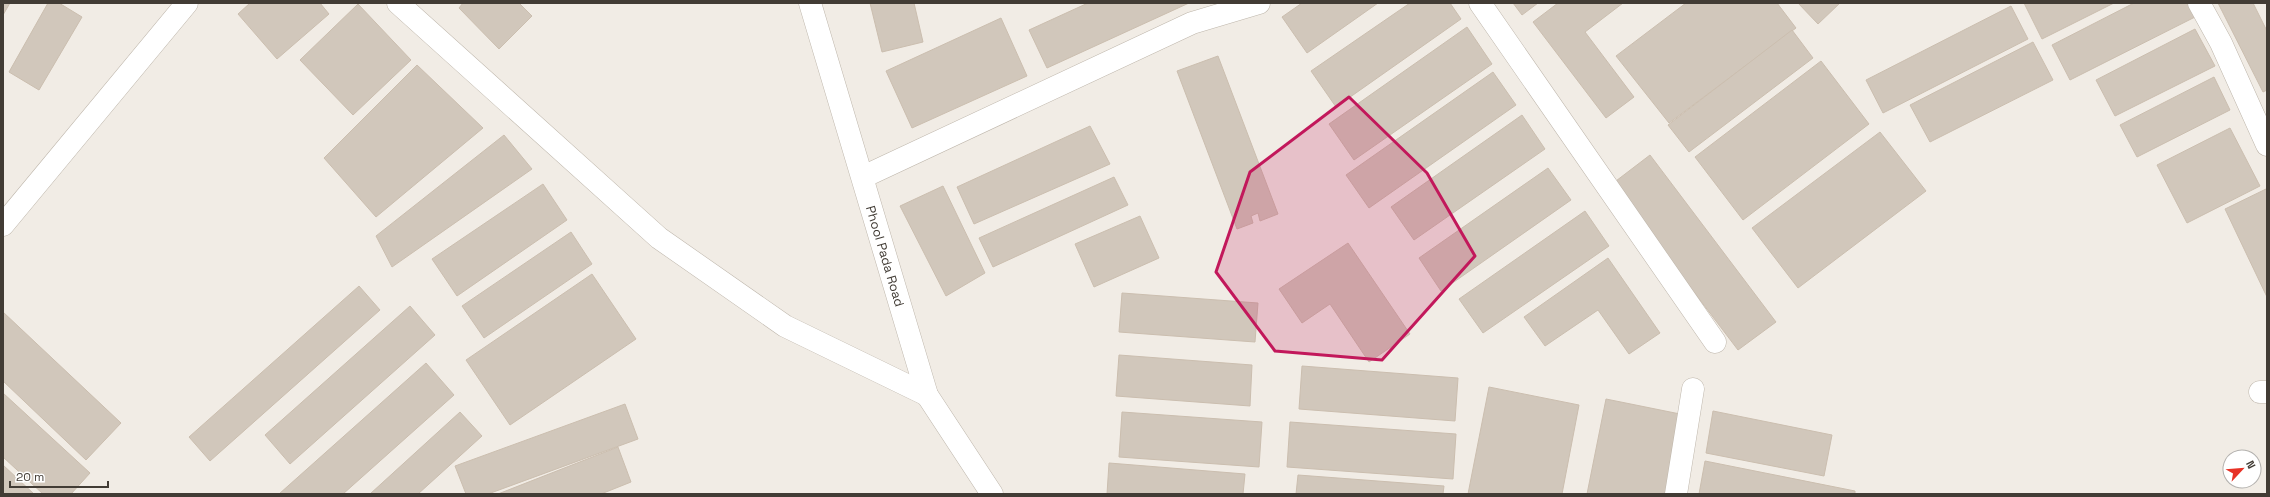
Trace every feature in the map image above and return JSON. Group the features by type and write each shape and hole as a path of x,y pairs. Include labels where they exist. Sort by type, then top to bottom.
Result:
{"street":[{"path":"3,225 187,3"},
{"path":"398,3 659,238 785,326 928,395"},
{"name":"Phool Pada Road","path":"810,3 928,395 992,494"},
{"path":"863,176 1192,23 1259,3"},
{"path":"1480,3 1715,342"},
{"path":"2199,3 2221,43 2267,145"},
{"path":"1676,494 1693,390"}],"highlighted area":[{"path":"1349,97 1427,173 1475,256 1382,360 1275,351 1216,272 1250,172"}],"building":[{"path":"3,3 10,3 3,15"},
{"path":"48,3 59,3 82,17 39,90 9,72"},
{"path":"250,3 320,3 329,14 277,59 238,14"},
{"path":"463,3 519,3 532,16 499,49 459,8"},
{"path":"870,3 914,3 923,42 882,52"},
{"path":"1088,3 1189,3 1047,68 1029,30"},
{"path":"1302,3 1378,3 1307,53 1282,17"},
{"path":"1410,3 1450,3 1461,19 1336,107 1311,71"},
{"path":"1513,3 1538,3 1522,15"},
{"path":"1558,3 1623,3 1585,32 1634,97 1606,118 1533,22"},
{"path":"1686,3 1777,3 1796,28 1669,123 1616,56"},
{"path":"1798,3 1840,3 1818,24"},
{"path":"2024,3 2114,3 2042,39"},
{"path":"2134,3 2193,3 2199,15 2070,80 2052,45"},
{"path":"2218,3 2253,3 2267,31 2267,90 2263,92"},
{"path":"358,4 411,60 353,115 300,60"},
{"path":"2011,6 2028,39 1883,113 1866,80"},
{"path":"1001,18 1027,76 912,128 886,71"},
{"path":"1467,27 1492,64 1354,160 1329,124"},
{"path":"2195,29 2215,66 2115,116 2096,80"},
{"path":"1792,30 1813,58 1689,152 1668,125"},
{"path":"2033,42 2053,80 1930,142 1910,105"},
{"path":"1218,56 1278,214 1260,221 1258,213 1251,216 1253,223 1237,229 1177,71"},
{"path":"1821,61 1869,124 1743,220 1695,157"},
{"path":"417,65 483,128 376,217 324,158"},
{"path":"1493,72 1516,105 1369,208 1346,175"},
{"path":"2214,77 2230,110 2137,157 2120,125"},
{"path":"1522,115 1545,149 1414,240 1391,207"},
{"path":"1090,126 1110,164 974,224 957,187"},
{"path":"2230,128 2260,186 2187,223 2157,165"},
{"path":"1880,132 1926,191 1798,288 1752,228"},
{"path":"504,135 532,169 392,267 376,236"},
{"path":"1650,155 1776,322 1738,350 1612,184"},
{"path":"1548,168 1571,200 1441,291 1419,258"},
{"path":"1114,177 1128,205 993,267 979,238"},
{"path":"543,184 567,220 457,296 432,259"},
{"path":"943,186 985,273 946,296 900,206"},
{"path":"2266,189 2267,191 2267,297 2225,209"},
{"path":"1585,211 1609,246 1483,333 1459,299"},
{"path":"1140,216 1159,258 1094,287 1075,244"},
{"path":"571,232 592,264 484,338 462,306"},
{"path":"1348,243 1410,334 1369,362 1330,304 1302,323 1279,289"},
{"path":"1608,258 1660,333 1629,354 1598,310 1545,346 1524,317"},
{"path":"592,274 636,339 510,425 466,360"},
{"path":"359,286 380,310 210,461 189,437"},
{"path":"1122,293 1258,303 1255,342 1119,332"},
{"path":"410,306 435,335 290,464 265,435"},
{"path":"3,312 121,423 86,460 3,381"},
{"path":"1119,355 1252,365 1250,406 1116,396"},
{"path":"426,363 454,395 343,494 279,494"},
{"path":"1302,366 1458,378 1455,421 1299,409"},
{"path":"1489,387 1579,405 1562,494 1468,494"},
{"path":"3,393 90,473 71,494 43,494 3,457"},
{"path":"1606,399 1685,415 1669,494 1587,494"},
{"path":"625,404 638,439 488,494 466,494 455,466"},
{"path":"1713,411 1832,435 1824,476 1706,453"},
{"path":"460,412 482,436 418,494 370,494"},
{"path":"1122,412 1262,422 1259,467 1119,457"},
{"path":"1290,422 1456,434 1453,479 1287,467"},
{"path":"618,447 631,482 601,494 498,494"},
{"path":"1705,461 1855,491 1855,494 1699,494"},
{"path":"1109,463 1245,474 1243,494 1107,494"},
{"path":"3,465 34,494 3,494"},
{"path":"1298,475 1444,486 1443,494 1296,494"}]}
